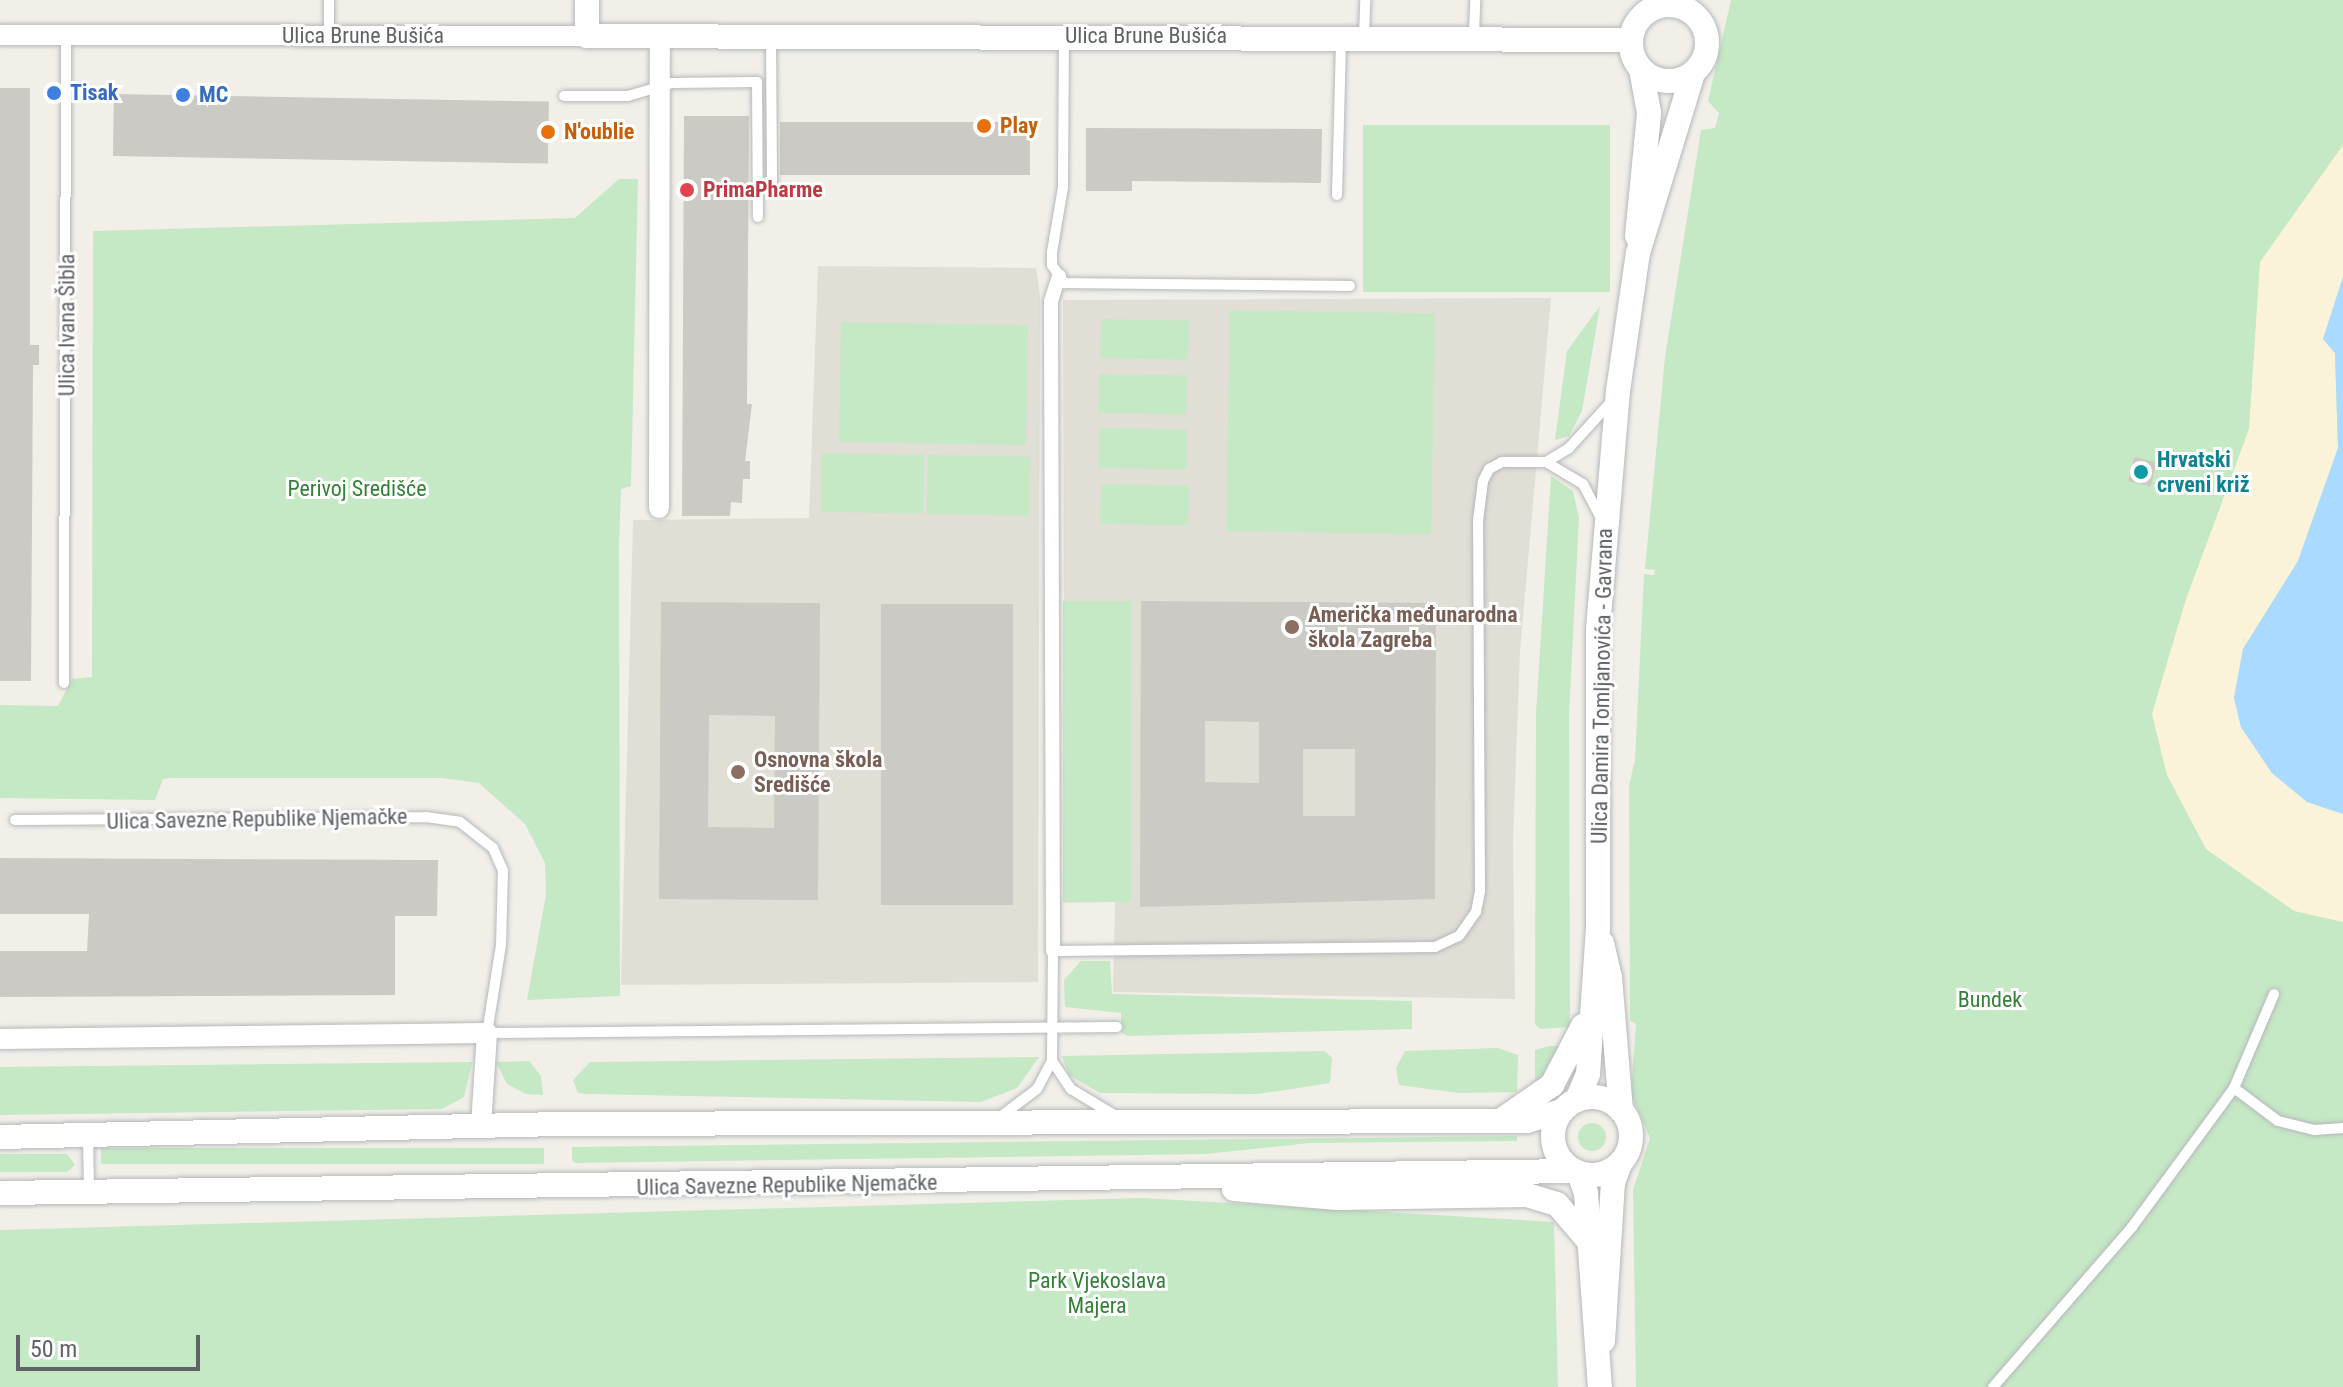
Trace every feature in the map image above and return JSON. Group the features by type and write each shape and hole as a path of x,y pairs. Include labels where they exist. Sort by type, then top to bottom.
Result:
{"street":[{"path":"587,0 587,36"},
{"name":"Ulica Damira Tomljanovića - Gavrana","path":"1638,253 1693,73 1707,47 1701,0"},
{"path":"1631,40 1634,28 1655,5 1675,5 1696,17 1703,27"},
{"name":"Ulica Brune Bušića","path":"66,34 1474,36 1631,40"},
{"path":"0,35 66,34"},
{"path":"659,508 660,35"},
{"name":"Ulica Damira Tomljanovića - Gavrana","path":"1570,1106 1588,1074 1590,1005 1598,929 1597,668 1604,525 1618,391 1638,253 1638,196 1649,113 1641,69 1631,40"},
{"path":"1641,69 1672,81 1693,73"},
{"path":"1053,951 1051,301 1059,276"},
{"name":"Ulica Damira Tomljanovića - Gavrana","path":"1598,929 1610,977 1621,1111"},
{"path":"1496,1122 1552,1085 1572,1054 1590,1005"},
{"path":"0,1039 487,1033"},
{"name":"Ulica Savezne Republike Njemačke","path":"481,1126 487,1033"},
{"path":"0,1137 481,1126 1126,1121 1496,1122 1539,1120 1598,1098 1621,1111 1631,1131 1613,1183 1611,1269 1600,1377"},
{"path":"1570,1106 1554,1144 1576,1172 1586,1193 1600,1377"},
{"path":"1576,1172 1605,1173 1620,1164"},
{"name":"Ulica Savezne Republike Njemačke","path":"0,1193 1576,1172"},
{"path":"1161,1179 1306,1197 1527,1195 1557,1204 1588,1240"}],"lane":[{"path":"329,0 329,36"},
{"path":"1337,195 1353,37 1365,0"},
{"path":"1474,36 1475,0"},
{"name":"Ulica Ivana Šibla","path":"64,683 66,34"},
{"path":"771,35 772,189"},
{"path":"1064,36 1063,187 1052,252 1059,276 1073,287 1350,286"},
{"path":"564,96 628,96 660,87 757,82 758,217"},
{"path":"1546,462 1586,433 1618,391"},
{"path":"989,1122 1037,1089 1052,1061 1053,951 1435,947 1450,944 1469,926 1479,903 1481,871 1479,496 1489,469 1502,462 1546,462 1583,484 1604,525"},
{"name":"Ulica Savezne Republike Njemačke","path":"15,820 426,817 460,822 493,848 503,870 501,945 487,1033"},
{"path":"1993,1387 2132,1227 2234,1088 2274,994"},
{"path":"487,1033 1117,1027"},
{"path":"1052,1061 1071,1089 1126,1121"},
{"path":"2234,1088 2278,1121 2315,1130 2343,1128"},
{"path":"88,1137 89,1192"}],"shaded area":[{"name":"Osnovna škola Središće","path":"818,266 1036,268 1040,296 1038,982 621,985 633,520 809,518"},
{"name":"Američka međunarodna škola Zagreba","path":"1551,298 1520,652 1513,840 1515,999 1113,992 1115,902 1065,903 1063,300"}],"green space":[{"name":"Bundek","path":"1731,0 2343,0 2343,1387 1636,1387 1633,1190 1650,1138 1631,1094 1636,1024 1630,1020 1629,786 1635,760 1644,574 1654,575 1655,570 1645,569 1665,357 1701,130 1715,128 1719,113 1708,101"},
{"path":"1363,125 1610,125 1610,292 1363,292"},
{"name":"Perivoj Središće","path":"619,179 638,179 631,486 621,489 619,545 620,996 527,1000 546,894 545,863 525,824 479,783 442,778 171,778 163,779 155,800 0,798 0,705 58,706 72,679 92,677 93,231 575,218"},
{"path":"1600,306 1582,411 1569,436 1555,440 1567,351"},
{"path":"1230,310 1435,314 1431,535 1226,531"},
{"path":"1101,319 1189,321 1188,360 1100,358"},
{"path":"841,322 1028,325 1026,445 839,442"},
{"path":"1099,374 1187,376 1186,415 1098,413"},
{"path":"1099,428 1187,430 1186,470 1098,468"},
{"path":"822,453 924,455 923,514 821,512"},
{"path":"928,455 1030,457 1029,516 927,514"},
{"path":"1551,476 1573,491 1579,518 1569,715 1570,1027 1540,1029 1535,1024 1536,714"},
{"path":"1101,484 1189,486 1188,526 1100,524"},
{"path":"1063,601 1131,601 1131,902 1063,902"},
{"path":"1081,961 1110,961 1112,994 1412,1001 1412,1029 1127,1036 1121,1032 1121,1013 1065,1007 1064,980"},
{"path":"1565,1046 1551,1072 1535,1084 1535,1050"},
{"path":"1498,1048 1518,1055 1517,1092 1459,1093 1399,1085 1396,1068 1405,1051"},
{"path":"1325,1051 1332,1058 1330,1083 1258,1094 1100,1093 1069,1075 1062,1056"},
{"path":"1039,1057 1017,1088 981,1102 588,1094 578,1093 573,1080 590,1062"},
{"path":"529,1061 541,1076 543,1095 526,1094 507,1084 496,1062"},
{"path":"472,1062 464,1097 442,1109 0,1115 0,1067"},
{"path":"1592,1123 1602,1127 1606,1137 1602,1147 1592,1151 1582,1147 1578,1137 1582,1127"},
{"path":"1517,1136 1517,1141 1309,1143 1205,1154 574,1163 572,1158 572,1147"},
{"path":"101,1148 544,1148 544,1164 101,1164"},
{"path":"0,1154 67,1154 75,1165 67,1172 0,1172"},
{"name":"Park Vjekoslava Majera","path":"1142,1198 1554,1222 1558,1387 0,1387 0,1230"}],"sand":[{"path":"2343,145 2343,277 2323,339 2335,353 2338,448 2298,561 2243,649 2234,698 2241,727 2272,773 2307,802 2343,814 2343,922 2294,911 2206,849 2167,775 2152,714 2185,602 2249,429 2260,262"}],"water":[{"path":"2343,277 2343,814 2307,802 2272,773 2241,727 2234,698 2243,649 2298,561 2338,448 2335,353 2323,339"}],"building":[{"path":"0,88 30,88 30,345 39,345 39,365 33,365 31,681 0,681"},
{"path":"114,94 549,102 548,164 113,156"},
{"path":"684,116 749,116 747,404 752,404 745,461 750,461 750,479 743,479 742,503 731,502 730,516 682,516"},
{"path":"780,122 1030,122 1030,175 780,175"},
{"path":"1086,128 1322,129 1321,183 1132,181 1132,191 1086,191"},
{"name":"Hrvatski crveni križ","path":"2134,457 2156,462 2151,487 2128,481"},
{"path":"1141,601 1436,603 1435,899 1140,907","holes":["1205,721 1259,722 1259,783 1205,782","1303,749 1355,749 1355,816 1303,816"]},
{"path":"661,602 820,603 818,900 659,899","holes":["709,715 775,716 774,828 708,827"]},
{"path":"881,604 1013,604 1013,905 881,905"},
{"path":"0,858 438,860 437,916 395,916 395,995 0,997 0,951 87,951 89,914 0,914"}],"place":[{"name":"Tisak","path":"54,93"},
{"name":"MC","path":"183,95"},
{"name":"Play","path":"984,126"},
{"name":"N'oublie","path":"548,132"},
{"name":"PrimaPharme","path":"687,190"},
{"name":"Hrvatski crveni križ","path":"2141,472"},
{"name":"Američka međunarodna škola Zagreba","path":"1292,627"},
{"name":"Osnovna škola Središće","path":"738,772"}]}
